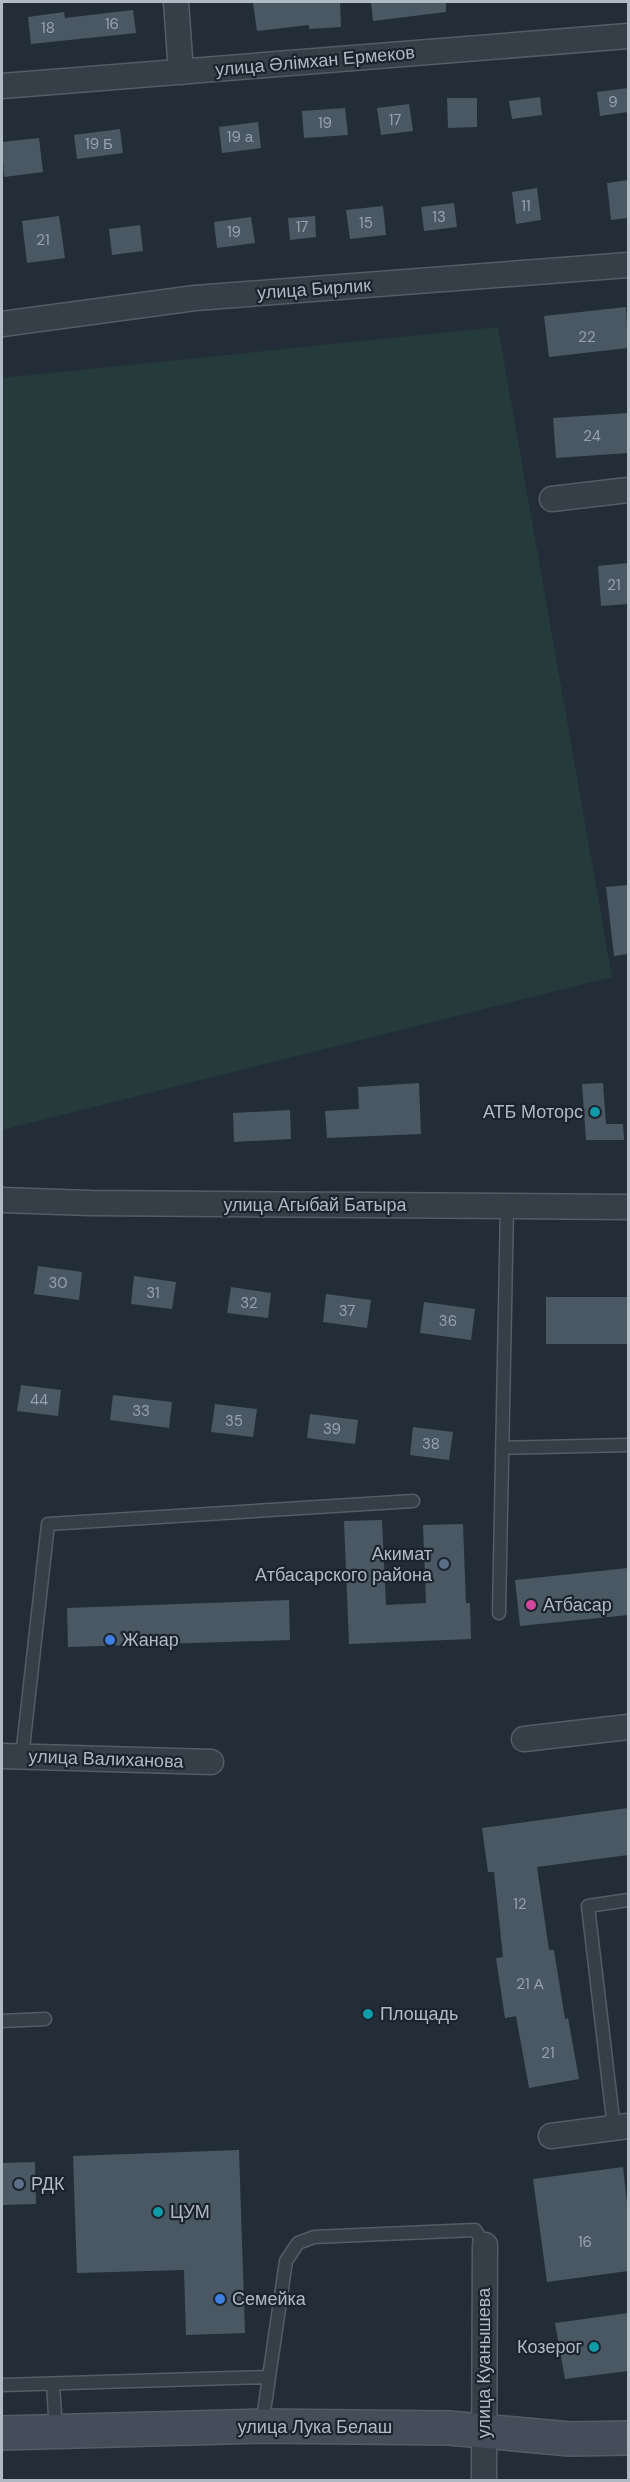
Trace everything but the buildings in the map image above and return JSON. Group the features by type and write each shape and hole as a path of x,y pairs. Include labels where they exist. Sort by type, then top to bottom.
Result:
{"main road":[{"name":"улица Лука Белаш","path":"2,2433 261,2426 449,2428 483,2433 570,2439 628,2438"}],"street":[{"path":"176,2 181,72"},
{"name":"улица Әлімхан Ермеков","path":"2,86 628,36"},
{"name":"улица Бирлик","path":"2,324 195,298 628,265"},
{"path":"552,499 628,490"},
{"name":"улица Агыбай Батыра","path":"2,1200 90,1203 628,1207"},
{"path":"524,1739 628,1727"},
{"name":"улица Валиханова","path":"12,1756 212,1762"},
{"path":"551,2136 621,2127"},
{"name":"улица Куанышева","path":"484,2245 484,2481"}],"lane":[{"path":"499,1613 507,1206"},
{"path":"502,1448 628,1445"},
{"path":"12,1756 48,1524 413,1501"},
{"path":"621,2127 588,1905 628,1900"},
{"path":"2,2021 45,2019"},
{"path":"261,2426 286,2261 298,2244 314,2236 475,2230 484,2245"},
{"path":"2,2385 268,2377"},
{"path":"53,2384 56,2431"}],"green space":[{"path":"498,327 612,977 2,1130 2,378"}],"place":[{"name":"АТБ Моторс","path":"595,1112"},
{"name":"Акимат Атбасарского района","path":"444,1564"},
{"name":"Атбасар","path":"531,1605"},
{"name":"Жанар","path":"110,1640"},
{"name":"Площадь","path":"368,2014"},
{"name":"РДК","path":"19,2184"},
{"name":"ЦУМ","path":"158,2212"},
{"name":"Семейка","path":"220,2299"},
{"name":"Козерог","path":"594,2347"}]}
